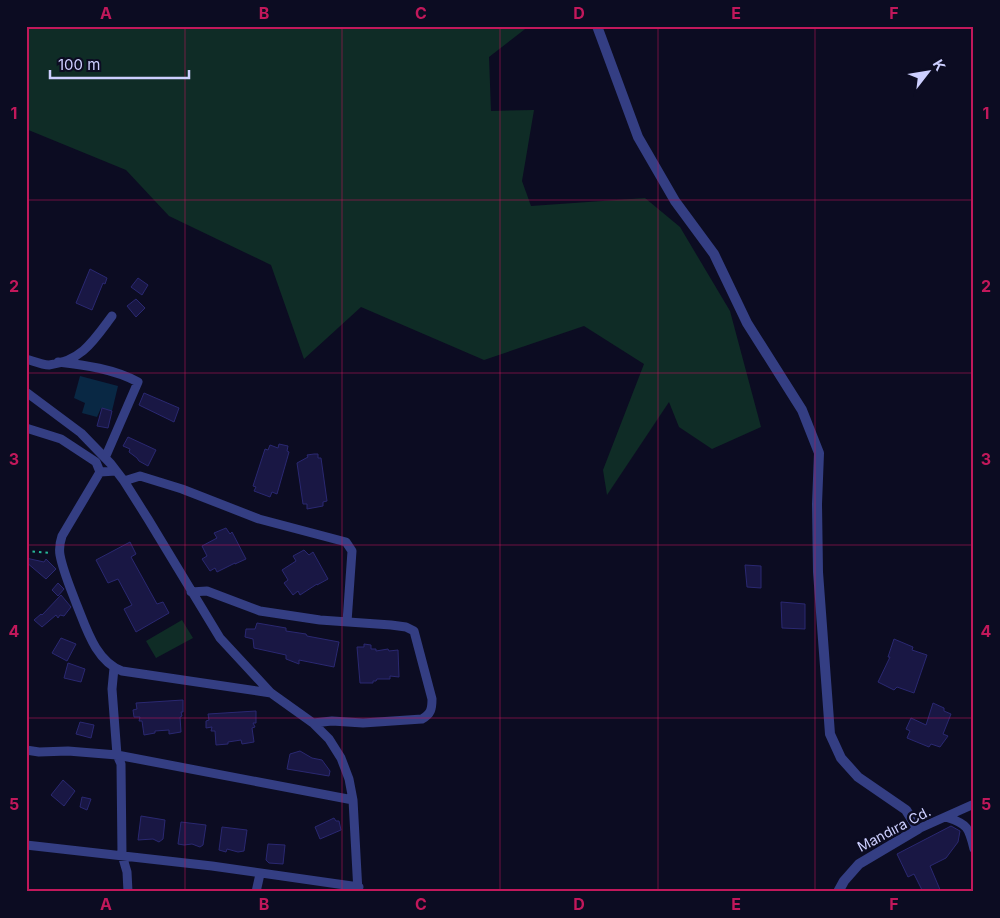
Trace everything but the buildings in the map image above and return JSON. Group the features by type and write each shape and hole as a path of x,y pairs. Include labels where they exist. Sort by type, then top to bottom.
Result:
{"street":[{"path":"597,26 638,137 675,201 714,254 747,323 802,410 819,453 817,504 818,572 830,734 841,758 858,777 906,810 918,829"},
{"path":"26,359 47,365 73,358 89,347 112,316"},
{"path":"58,362 84,365 127,376 138,382 105,458"},
{"path":"26,392 81,433 105,458 124,480 220,638 272,693 313,723 329,739 341,758 349,779 353,800 358,889 122,855 26,845"},
{"path":"26,428 61,439 96,462 100,472"},
{"path":"100,472 116,471"},
{"path":"100,472 62,536 60,554 68,581 90,638 100,653 114,668 122,671 226,688 272,693"},
{"path":"124,480 140,476 182,489 259,519 346,542 352,551 347,622"},
{"path":"191,592 207,591 260,610 320,620 406,627 414,631 432,699 432,709 428,715 422,719 363,723 332,720 313,723"},
{"path":"114,668 112,689 117,755 120,764 122,855 128,892"},
{"path":"26,750 117,755 353,800"},
{"name":"Mandıra Cd.","path":"838,892 844,881 859,864 918,829 974,804"},
{"path":"949,816 962,822 970,830 974,849"},
{"path":"256,892 260,874"}],"path":[{"path":"26,551 60,554"}],"green space":[{"path":"26,26 529,26 489,57 491,111 534,110 522,181 531,206 645,198 680,227 730,311 761,427 712,449 679,427 669,402 607,495 603,470 644,364 584,326 484,360 361,307 304,359 271,265 169,216 126,170 26,129"},
{"path":"182,620 193,638 156,658 146,641"}],"water":[{"path":"80,376 118,386 112,411 101,408 97,417 82,413 85,403 74,398"}]}
